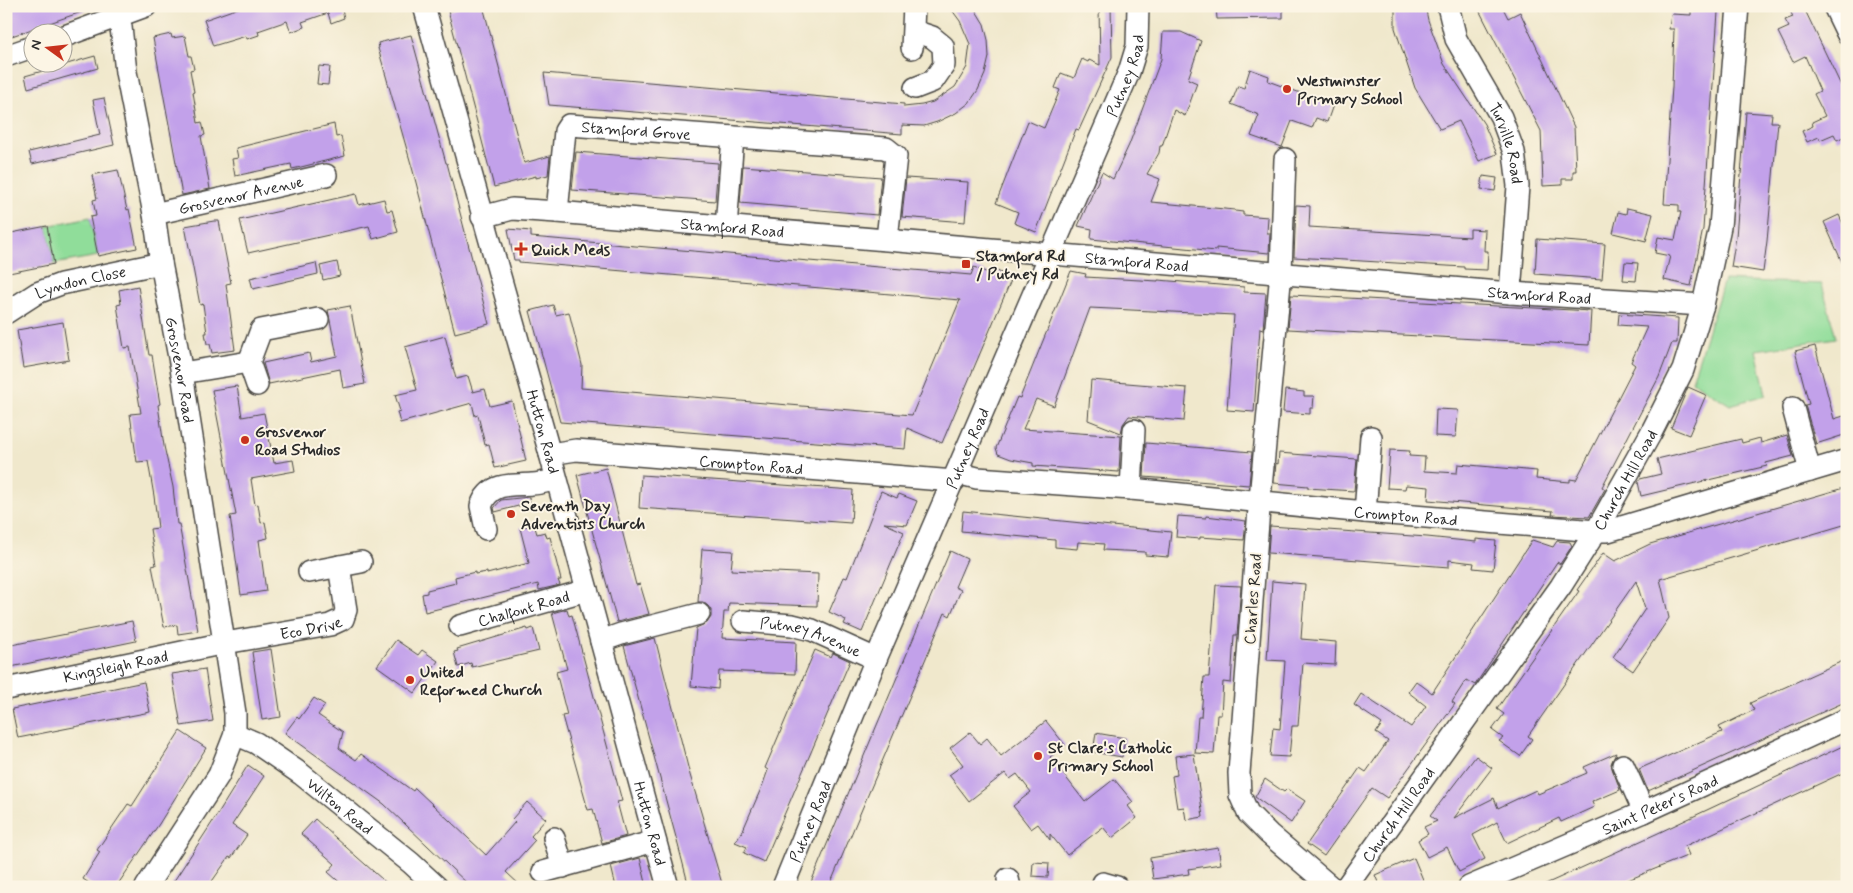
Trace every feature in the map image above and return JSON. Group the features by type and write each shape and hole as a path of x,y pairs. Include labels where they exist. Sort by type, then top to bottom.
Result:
{"street":[{"path":"72,32 117,11 146,6"},
{"name":"Hutton Road","path":"424,6 550,454 668,887"},
{"path":"914,6 913,39 932,37 942,46 944,65 933,81 915,88"},
{"name":"Putney Road","path":"784,887 876,659 1129,72 1137,46 1138,6"},
{"name":"Turville Road","path":"1448,6 1448,13 1456,39 1501,117 1514,152 1518,186 1510,292"},
{"name":"Church Hill Road","path":"1346,887 1561,586 1596,531 1651,433 1683,370 1703,305 1720,227 1738,6"},
{"path":"1834,6 1847,33"},
{"name":"Grosvenor Road","path":"117,11 126,72 154,214 161,263 182,373 235,713 234,734 219,775 146,887"},
{"path":"6,56 22,50"},
{"name":"Stamford Grove","path":"557,212 565,131 569,125 886,148 896,156 887,239"},
{"path":"726,227 733,137"},
{"name":"Charles Road","path":"1285,159 1281,272 1260,502 1239,773 1240,795 1248,813 1269,834 1331,887"},
{"name":"Grosvenor Avenue","path":"154,214 326,175"},
{"name":"Stamford Road","path":"482,217 512,209 557,212 1510,292 1703,305"},
{"name":"Lyndon Close","path":"6,313 37,293 61,284 161,263"},
{"path":"257,385 250,362 261,330 318,319"},
{"path":"182,373 250,362"},
{"path":"1793,408 1810,471"},
{"path":"1131,489 1134,430"},
{"path":"1364,512 1371,437"},
{"name":"Crompton Road","path":"550,454 576,450 1131,489 1364,512 1596,531 1608,530 1847,460"},
{"path":"486,529 481,506 489,492 493,489 512,484 534,484 556,479"},
{"path":"309,572 361,562"},
{"name":"Eco Drive","path":"225,643 330,625 342,619 346,610 338,566"},
{"name":"Chalfont Road","path":"460,626 587,590"},
{"path":"601,641 700,614"},
{"name":"Putney Avenue","path":"743,621 792,625 812,630 876,659"},
{"name":"Kingsleigh Road","path":"6,689 225,643"},
{"name":"Saint Peter's Road","path":"1470,887 1644,812 1847,719"},
{"name":"Wilton Road","path":"234,734 256,743 301,774 411,863 437,887"},
{"path":"1623,765 1644,812"},
{"path":"554,838 553,870 655,841"}],"green space":[{"path":"90,217 98,256 54,264 47,226"},
{"path":"1724,280 1822,284 1836,338 1756,350 1766,395 1730,405 1692,381"}],"building":[{"path":"6,6 92,6 93,8 52,22 22,22 22,32 6,38"},
{"path":"244,6 341,6 344,18 331,23 328,13 302,22 304,27 291,32 287,21 258,31 259,35 247,39 246,36 213,46 204,20"},
{"path":"464,6 483,6 524,163 550,156 548,175 536,178 536,176 494,187 448,11"},
{"path":"949,6 973,6 984,24 988,40 989,57 985,74 978,90 969,103 956,113 924,126 902,125 902,134 549,105 544,73 904,104 904,107 922,105 933,102 955,87 967,67 970,44 960,21"},
{"path":"1099,6 1111,6 1112,57 1079,130 1076,129 1036,232 1014,223 1018,212 996,203 1028,121 1044,128 1060,90 1055,88 1061,73 1074,78 1082,59 1100,65"},
{"path":"1216,6 1283,6 1283,18 1217,19"},
{"path":"1395,6 1425,6 1428,20 1444,64 1484,124 1497,154 1479,161 1459,121 1440,129 1415,88 1395,28"},
{"path":"1477,6 1502,6 1508,18 1520,12 1574,127 1576,171 1573,171 1573,179 1562,179 1562,185 1543,186 1541,131"},
{"path":"1691,6 1717,6 1718,12 1703,229 1691,286 1664,280 1670,256 1655,253 1658,237 1675,240 1681,212 1679,212 1679,205 1664,204 1674,29 1669,29 1671,14 1691,15"},
{"path":"1788,6 1803,6 1847,98 1847,135 1837,140 1834,134 1820,140 1819,137 1807,142 1802,131 1813,126 1812,122 1825,116 1814,94 1820,91 1805,56 1793,62 1778,32 1789,27 1785,20 1793,17"},
{"path":"1163,32 1181,32 1201,41 1188,79 1197,83 1185,116 1174,110 1162,146 1160,146 1159,153 1147,174 1160,179 1151,202 1235,210 1243,212 1243,215 1268,217 1267,233 1270,233 1269,253 1216,248 1216,251 1091,239 1092,229 1078,226 1102,172 1113,179 1129,145 1161,59"},
{"path":"171,34 172,38 185,36 189,56 191,56 194,69 190,70 193,92 198,123 202,122 205,135 201,136 210,189 182,195 153,38"},
{"path":"411,35 489,324 455,333 413,171 378,48 378,43"},
{"path":"95,56 98,68 28,88 25,76 39,72 72,72 72,63"},
{"path":"319,66 330,67 328,85 317,84"},
{"path":"1250,69 1269,76 1268,81 1333,105 1327,122 1316,118 1312,128 1292,121 1282,147 1251,136 1259,115 1231,104 1238,86 1244,88"},
{"path":"104,98 114,145 32,164 29,152 100,135 93,100"},
{"path":"1746,112 1772,114 1771,122 1778,122 1763,272 1731,267 1736,237"},
{"path":"334,124 336,137 341,136 345,156 292,169 291,164 235,176 232,159 238,158 236,148"},
{"path":"576,152 718,163 715,201 572,190"},
{"path":"743,166 881,177 877,215 740,203"},
{"path":"118,170 137,248 98,256 90,217 96,216 93,200 97,199 92,175"},
{"path":"1483,176 1497,178 1495,191 1481,189"},
{"path":"906,178 968,182 965,222 902,217"},
{"path":"356,194 359,205 384,199 387,211 392,210 398,232 373,239 369,226 248,253 240,220"},
{"path":"1296,205 1310,206 1309,227 1470,237 1470,229 1485,230 1484,251 1488,251 1487,270 1294,257"},
{"path":"1627,208 1653,214 1646,241 1613,233 1618,212 1626,214"},
{"path":"1839,215 1847,233 1847,273 1824,222"},
{"path":"219,221 231,283 226,284 235,350 212,353 210,344 207,344 203,304 200,305 185,226"},
{"path":"47,226 54,264 9,273 6,260 6,234"},
{"path":"508,229 531,231 531,237 971,275 974,267 993,275 995,270 1012,278 942,443 907,428 905,449 560,422 530,311 553,305 556,315 569,312 582,365 581,388 912,415 960,300 519,262 519,260 514,260"},
{"path":"1537,239 1605,244 1602,279 1535,274"},
{"path":"337,262 340,276 323,280 320,266"},
{"path":"1625,262 1638,263 1636,281 1623,280"},
{"path":"316,263 318,274 253,289 250,278"},
{"path":"1071,271 1086,274 1085,277 1158,280 1244,287 1244,292 1266,293 1263,329 1260,328 1254,412 1227,410 1234,315 1090,308 1054,406 1036,399 1023,429 1121,436 1119,472 1033,466 1033,463 1011,459 998,454 996,448 1017,397 1020,398"},
{"path":"138,286 149,355 152,355 177,524 179,524 198,631 178,634 177,625 164,627 152,566 156,565 150,529 158,528 154,496 148,461 137,462 130,414 141,413 130,347 124,348 117,305 121,304 119,290"},
{"path":"1291,295 1591,311 1589,345 1288,329"},
{"path":"350,306 365,384 343,388 340,369 269,384 263,363 309,353 311,362 337,356 328,310"},
{"path":"1619,314 1678,318 1677,343 1672,343 1659,377 1602,487 1605,489 1589,517 1552,515 1553,511 1428,500 1429,487 1406,485 1405,489 1387,488 1390,450 1410,451 1409,456 1425,457 1424,471 1457,473 1458,464 1537,471 1536,479 1570,482 1570,479 1576,480 1635,365 1631,362 1647,327 1618,325"},
{"path":"63,322 69,360 23,368 17,330"},
{"path":"445,336 456,379 468,376 473,392 485,389 490,406 512,401 526,461 495,468 489,444 485,445 478,415 475,416 472,403 400,423 397,412 400,411 395,395 417,390 405,347"},
{"path":"1815,346 1834,419 1847,415 1847,434 1816,444 1805,405 1809,404 1795,351"},
{"path":"1091,380 1187,388 1184,421 1129,416 1123,424 1121,433 1088,420"},
{"path":"237,386 242,417 264,413 274,463 293,460 295,471 251,479 255,505 258,504 261,523 265,522 268,538 259,540 266,591 241,595 230,516 236,515 212,390"},
{"path":"1688,387 1706,395 1689,435 1671,428"},
{"path":"1285,390 1304,392 1304,396 1314,396 1313,408 1310,408 1310,414 1283,412"},
{"path":"1436,409 1458,410 1456,437 1435,436"},
{"path":"1787,435 1793,456 1766,463 1767,466 1641,496 1638,482 1640,479 1661,474 1657,459 1741,439 1742,443 1760,438 1761,443"},
{"path":"1146,443 1252,452 1249,485 1144,477"},
{"path":"1279,453 1357,459 1354,491 1308,488 1308,486 1274,483"},
{"path":"606,468 636,585 640,584 649,614 617,622 577,475"},
{"path":"641,475 853,490 851,523 639,508"},
{"path":"1847,487 1847,524 1660,579 1669,618 1633,671 1613,657 1645,609 1636,581 1528,736 1532,739 1520,756 1499,741 1503,738 1492,730 1504,714 1497,709 1579,591 1577,590 1603,553 1615,561 1650,544"},
{"path":"881,491 897,498 899,494 917,501 907,525 884,523 904,532 862,632 844,624 846,620 829,612 844,577 847,578"},
{"path":"529,497 530,503 495,512 494,508 501,500"},
{"path":"963,511 1171,532 1168,557 1145,555 1145,552 1103,550 1104,544 1078,542 1077,549 1055,547 1055,540 961,531"},
{"path":"1178,516 1206,518 1206,516 1246,521 1244,540 1176,537"},
{"path":"534,524 537,534 545,532 547,538 550,537 561,580 558,580 560,585 539,590 538,584 425,612 422,594 427,593 427,590 456,583 455,577 475,572 475,574 487,572 487,574 529,563 520,528"},
{"path":"1270,526 1476,542 1476,539 1496,541 1493,570 1473,568 1474,563 1449,560 1449,567 1268,553"},
{"path":"1532,540 1553,547 1557,541 1570,542 1572,546 1560,564 1557,562 1475,685 1466,680 1452,702 1455,704 1387,798 1372,788 1324,856 1307,844 1360,768 1366,772 1388,741 1376,733 1382,724 1354,705 1361,694 1411,727 1426,706 1408,692 1416,681 1432,693"},
{"path":"702,549 733,551 731,570 818,574 817,606 729,603 728,612 724,612 722,638 796,642 795,674 719,671 718,689 691,686 696,628 707,623 711,617 711,610 708,606 703,602 698,602"},
{"path":"950,551 967,559 955,587 961,590 950,616 945,613 829,887 809,887"},
{"path":"1272,581 1305,584 1301,639 1336,642 1335,665 1303,663 1298,726 1292,726 1289,757 1270,756 1273,728 1280,729 1285,661 1267,660"},
{"path":"1216,585 1241,586 1237,635 1234,635 1231,683 1223,682 1221,715 1217,715 1214,754 1195,753 1198,717 1201,717 1204,677 1209,677"},
{"path":"567,609 569,616 572,615 622,801 617,802 626,836 602,843 593,809 588,810 562,716 567,715 556,672 567,669 552,613"},
{"path":"132,621 136,641 6,668 6,646"},
{"path":"527,628 528,630 533,628 539,651 472,667 471,663 458,667 454,652 458,651 457,649"},
{"path":"655,638 690,775 723,887 689,887 624,646"},
{"name":"United Reformed Church","path":"396,640 418,655 422,650 438,661 415,693 377,666"},
{"path":"271,649 281,717 262,720 252,652"},
{"path":"815,650 831,657 833,653 850,661 764,862 744,853 747,847 735,842 743,830 763,784 768,770 765,768"},
{"path":"1847,659 1847,701 1648,791 1639,769 1722,732 1719,727 1754,710 1750,703"},
{"path":"205,669 213,721 181,726 172,674"},
{"path":"144,682 150,712 18,738 12,709"},
{"path":"314,698 325,705 318,715 343,732 339,748 356,760 361,754 413,791 415,788 486,855 515,822 512,819 527,802 546,819 531,836 535,840 506,872 522,887 471,887 384,804 285,733 297,717 299,719"},
{"path":"1046,721 1065,745 1050,757 1085,802 1114,779 1133,802 1128,806 1137,818 1112,838 1103,827 1067,855 1050,834 1050,840 1038,824 1031,829 1013,806 1031,792 1017,774 1010,779 1005,773 969,801 949,775 963,765 950,748 970,732 980,744 987,738 1001,756"},
{"path":"180,731 206,748 159,824 116,887 95,887 83,879 100,852 97,850 128,804 132,806"},
{"path":"1096,733 1125,738 1122,757 1093,752"},
{"path":"1847,744 1847,771 1685,846 1689,855 1611,887 1539,887 1656,834"},
{"path":"1616,753 1611,764 1620,790 1592,802 1594,807 1561,822 1559,818 1507,843 1497,822 1473,835 1485,859 1459,872 1447,847 1427,857 1418,840 1428,834 1424,827 1437,821 1430,816 1476,756 1492,768 1454,818 1494,798 1498,808 1536,790 1538,794 1587,773 1584,767"},
{"path":"1194,754 1203,817 1186,820 1184,807 1177,808 1172,776 1177,775 1175,756"},
{"path":"248,765 264,776 232,825 247,835 208,887 170,887 217,815"},
{"path":"1265,779 1284,792 1287,789 1305,801 1291,823 1255,797"},
{"path":"315,819 391,887 345,887 328,872 335,864 301,834"},
{"path":"1218,847 1221,864 1188,869 1189,874 1153,879 1150,858"},
{"path":"640,858 647,887 616,887 611,866"},
{"path":"1414,858 1424,882 1414,887 1380,887 1375,875"},
{"path":"1033,862 1049,863 1048,877 1032,876"}],"place":[{"name":"Westminster Primary School","path":"1287,89"},
{"name":"Quick Meds","path":"521,249"},
{"name":"Stamford Rd / Putney Rd","path":"966,264"},
{"name":"Grosvenor Road Studios","path":"245,440"},
{"name":"Seventh Day Adventists Church","path":"511,514"},
{"name":"United Reformed Church","path":"410,680"},
{"name":"St Clare's Catholic Primary School","path":"1038,756"}]}
